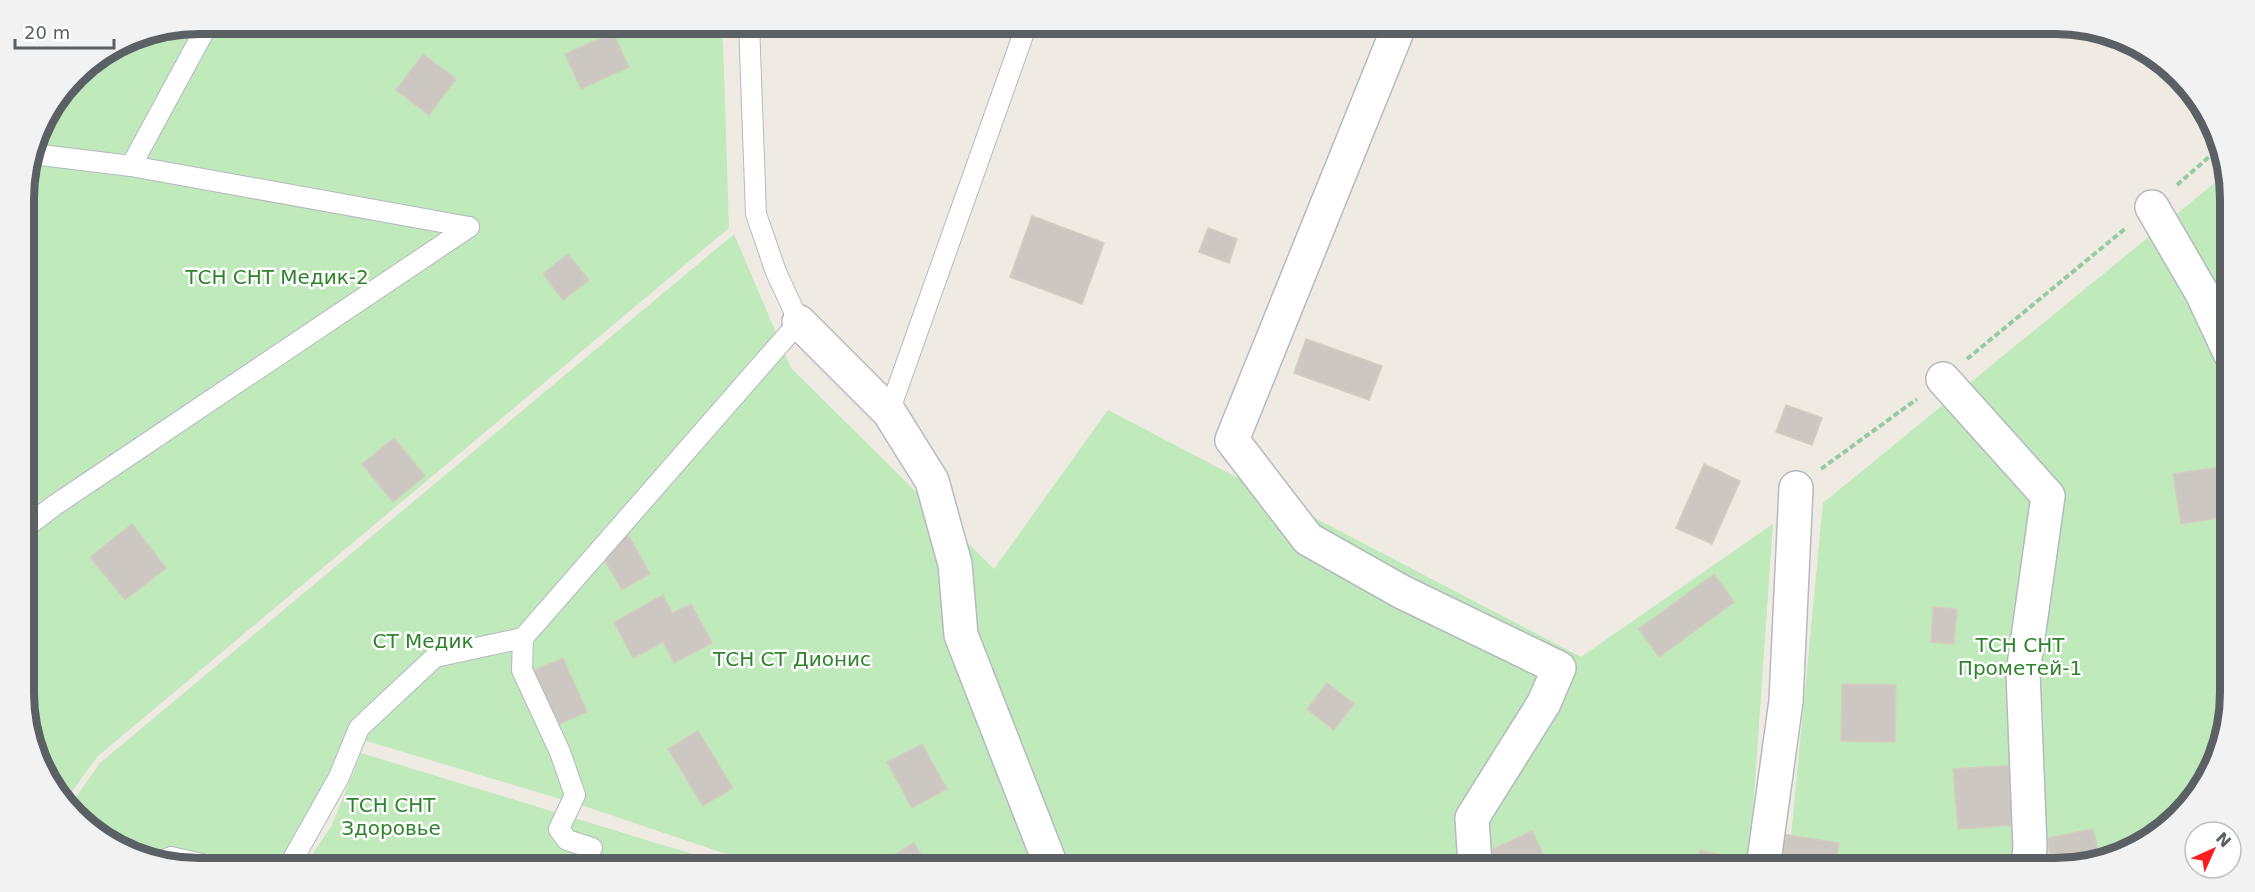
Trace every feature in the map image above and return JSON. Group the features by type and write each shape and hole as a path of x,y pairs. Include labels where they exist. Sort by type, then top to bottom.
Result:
{"street":[{"path":"1396,34 1232,440 1308,539 1402,592 1559,668 1544,703 1472,818 1474,857"},
{"path":"2152,207 2202,293 2220,332"},
{"path":"799,322 889,412 932,481 955,564 962,635 1048,858"},
{"path":"1943,379 2048,496 2023,673 2029,857"},
{"path":"1764,857 1786,701 1796,488"}],"lane":[{"path":"131,166 203,34"},
{"path":"294,858 339,777 359,728 435,657 523,638 799,322 776,272 756,214 749,34"},
{"path":"889,412 1023,34"},
{"path":"35,520 469,226 131,166 40,155"},
{"path":"523,638 522,670 560,752 575,795 558,829 567,840 592,848"}],"path":[{"path":"1796,488 1943,379 2152,207 2214,153"}],"green space":[{"name":"ТСН СНТ Медик-2","path":"199,34 721,34 729,228 98,756 70,794 51,766 43,746 36,714 35,693 35,188 40,156 47,136 69,99 91,75 108,62 146,43 178,36"},
{"name":"ТСН СНТ Прометей-1","path":"2219,179 2219,714 2212,746 2204,766 2186,793 2156,823 2109,849 2067,857 1789,857 1823,503"},
{"name":"ТСН СТ Дионис","path":"734,234 791,368 994,569 1108,410 1581,657 1773,524 1750,857 737,858 587,807 363,740 291,858 199,858 146,849 126,841 91,817 74,800 100,763"},
{"name":"ТСН СНТ Здоровье","path":"361,753 704,858 310,858 332,825"}],"building":[{"path":"613,34 629,67 581,89 565,54"},
{"path":"423,54 456,79 429,115 396,90"},
{"path":"1032,216 1104,243 1082,304 1010,277"},
{"path":"1208,228 1237,239 1229,263 1199,252"},
{"path":"568,254 589,280 563,300 543,274"},
{"path":"1306,339 1382,366 1369,400 1294,373"},
{"path":"1786,405 1822,418 1812,445 1776,432"},
{"path":"394,438 425,476 393,502 362,464"},
{"path":"1704,464 1740,481 1712,544 1676,528"},
{"path":"2220,467 2220,518 2181,524 2173,474"},
{"path":"132,524 166,568 125,600 90,557"},
{"path":"626,531 650,574 622,590 604,559"},
{"path":"1714,574 1734,602 1659,657 1639,629"},
{"path":"663,595 672,613 691,604 712,643 674,663 663,642 633,658 614,622"},
{"path":"1933,607 1957,609 1954,644 1931,642"},
{"path":"563,658 587,712 557,725 533,671"},
{"path":"1327,683 1354,704 1334,730 1307,709"},
{"path":"1842,684 1896,685 1895,742 1841,741"},
{"path":"698,731 733,788 703,806 668,749"},
{"path":"922,744 947,789 912,808 887,762"},
{"path":"2015,765 2019,825 1958,829 1953,769"},
{"path":"2093,829 2098,852 2067,857 2051,857 2047,838"},
{"path":"1532,831 1544,857 1494,857 1491,850"},
{"path":"1782,834 1839,843 1837,857 1779,857"},
{"path":"914,843 923,858 889,858"},
{"path":"1700,850 1730,857 1698,857"}],"park label":[{"name":"СТ Медик","path":"423,641"}]}
